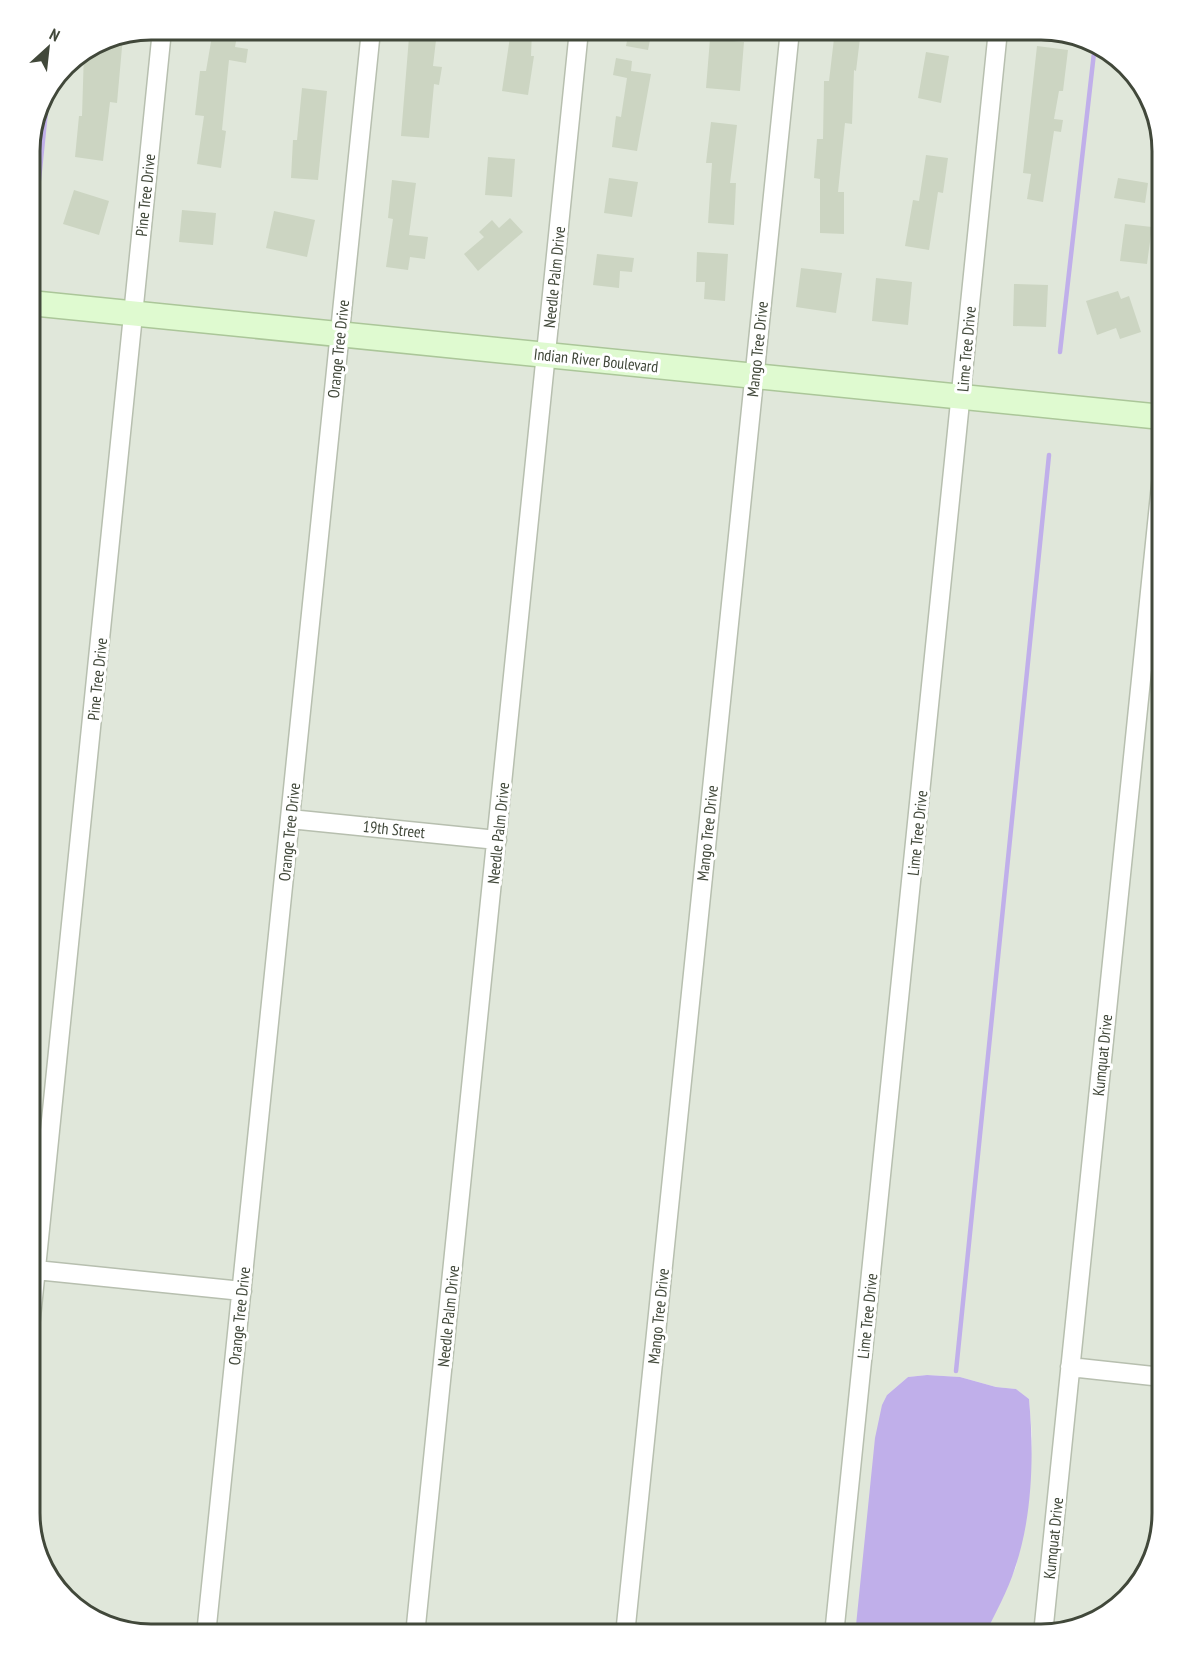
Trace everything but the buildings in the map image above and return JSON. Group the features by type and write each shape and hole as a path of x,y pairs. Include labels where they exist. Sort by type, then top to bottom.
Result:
{"main road":[{"name":"Indian River Boulevard","path":"41,304 1151,416"}],"street":[{"name":"Pine Tree Drive","path":"40,1229 161,40"},
{"name":"Orange Tree Drive","path":"208,1624 370,40"},
{"name":"Needle Palm Drive","path":"416,1624 578,40"},
{"name":"Mango Tree Drive","path":"626,1624 789,41"},
{"name":"Lime Tree Drive","path":"835,1624 997,41"},
{"name":"Kumquat Drive","path":"1044,1624 1151,582"},
{"name":"19th Street","path":"290,819 497,840"},
{"path":"40,1270 242,1291"},
{"path":"1070,1367 1151,1376"}],"shaded area":[{"path":"137,41 1048,41 1076,46 1090,52 1119,73 1137,96 1143,109 1151,137 1151,407 41,295 41,144 49,109 68,78 78,78 78,68 102,52"},
{"path":"41,313 1151,425 1151,1528 1143,1556 1129,1581 1108,1602 1096,1610 1069,1621 1055,1624 990,1624 1016,1567 1029,1490 1032,1436 1029,1399 1016,1389 996,1387 960,1377 927,1375 908,1377 887,1395 856,1624 144,1624 116,1619 102,1613 78,1597 63,1581 55,1569 44,1542 40,1513"},
{"path":"927,1375 960,1377 996,1387 1016,1389 1029,1399 1032,1462 1029,1505 1015,1568 990,1624 856,1624 875,1438 882,1405 887,1395 908,1377"}],"waterway":[{"path":"1060,352 1094,54"},
{"path":"956,1371 1049,455"}]}
